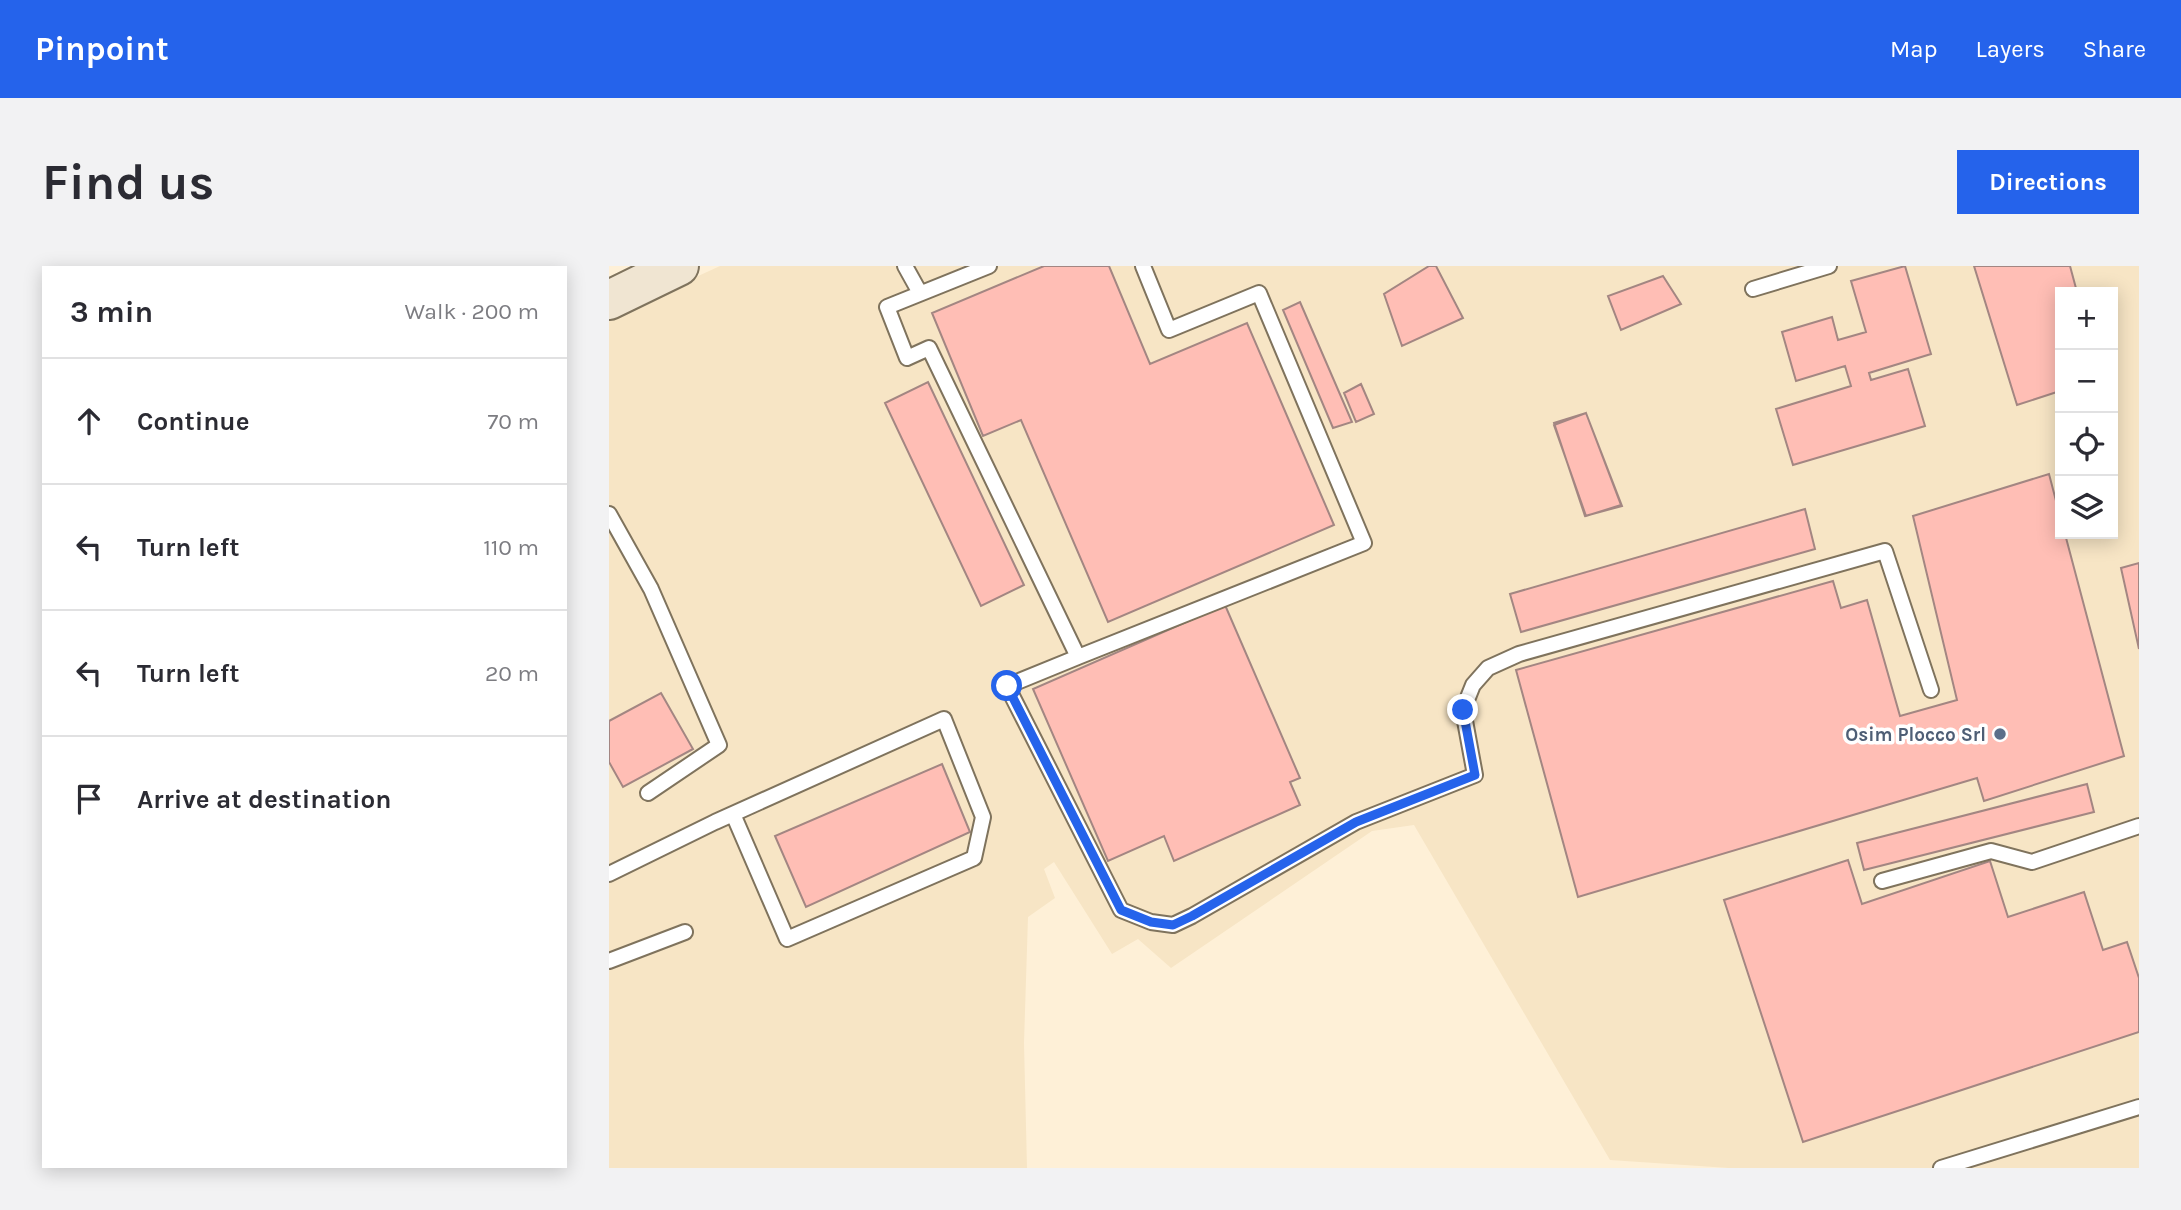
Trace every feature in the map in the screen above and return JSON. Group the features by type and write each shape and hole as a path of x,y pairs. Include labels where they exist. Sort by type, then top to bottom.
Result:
{"street":[{"path":"625,288 679,266"}],"lane":[{"path":"905,266 919,293"},
{"path":"989,266 887,307 907,358 929,348 1078,657"},
{"path":"1143,266 1169,330 1259,293 1364,543 1007,686 1121,910 1151,922 1173,925 1356,822 1475,775 1463,710 1473,685 1488,667 1519,654 1885,551 1931,690"},
{"path":"1753,289 1829,266"},
{"path":"609,514 651,589 719,744 648,793"},
{"path":"609,874 733,814 944,719 983,817 974,858 787,939 733,814"},
{"path":"1882,881 1991,851 2032,862 2139,826"},
{"path":"609,961 685,932"},
{"path":"1941,1168 2139,1107"}],"shaded area":[{"path":"720,266 2139,266 2139,1168 1729,1168 1610,1160 1414,825 1372,831 1171,968 1138,939 1112,954 1054,862 1044,869 1055,898 1028,917 1024,1043 1027,1168 609,1168 609,317"}],"building":[{"path":"1044,266 1109,266 1150,364 1247,323 1334,525 1108,622 1021,420 983,436 932,313"},
{"path":"1429,266 1436,266 1463,318 1402,346 1384,294"},
{"path":"1905,266 1931,354 1869,373 1871,380 1908,369 1925,426 1793,465 1776,409 1851,386 1845,366 1796,381 1782,332 1832,317 1838,340 1866,332 1851,281"},
{"path":"1974,266 2070,266 2076,287 2055,287 2055,393 2017,405"},
{"path":"1663,276 1681,304 1621,330 1608,296"},
{"path":"1300,302 1352,422 1333,428 1283,310"},
{"path":"928,382 1024,585 981,606 885,403"},
{"path":"1361,384 1374,414 1356,422 1344,393"},
{"path":"1586,413 1621,505 1586,516 1554,425"},
{"path":"1586,413 1622,506 1585,516 1554,423"},
{"path":"2049,474 2055,497 2055,539 2066,539 2124,756 1984,801 1977,778 1578,897 1516,670 1833,581 1841,608 1867,600 1900,716 1957,700 1913,516"},
{"path":"1805,509 1815,549 1521,632 1510,594"},
{"path":"2139,563 2139,649 2121,568"},
{"path":"1225,605 1300,778 1290,782 1300,805 1174,861 1164,836 1108,861 1033,689"},
{"path":"661,693 693,749 623,787 609,762 609,721"},
{"path":"942,764 970,832 806,907 775,836"},
{"path":"2087,784 2094,812 1864,870 1857,843"},
{"path":"1848,860 1862,904 1990,861 2008,917 2084,892 2103,950 2127,942 2139,978 2139,1032 1803,1142 1724,900"}],"place":[{"name":"Osim Plocco Srl","path":"2000,734"}],"route":[{"path":"1007,686 1121,910 1151,922 1173,925 1356,822 1475,775 1463,710"}]}
